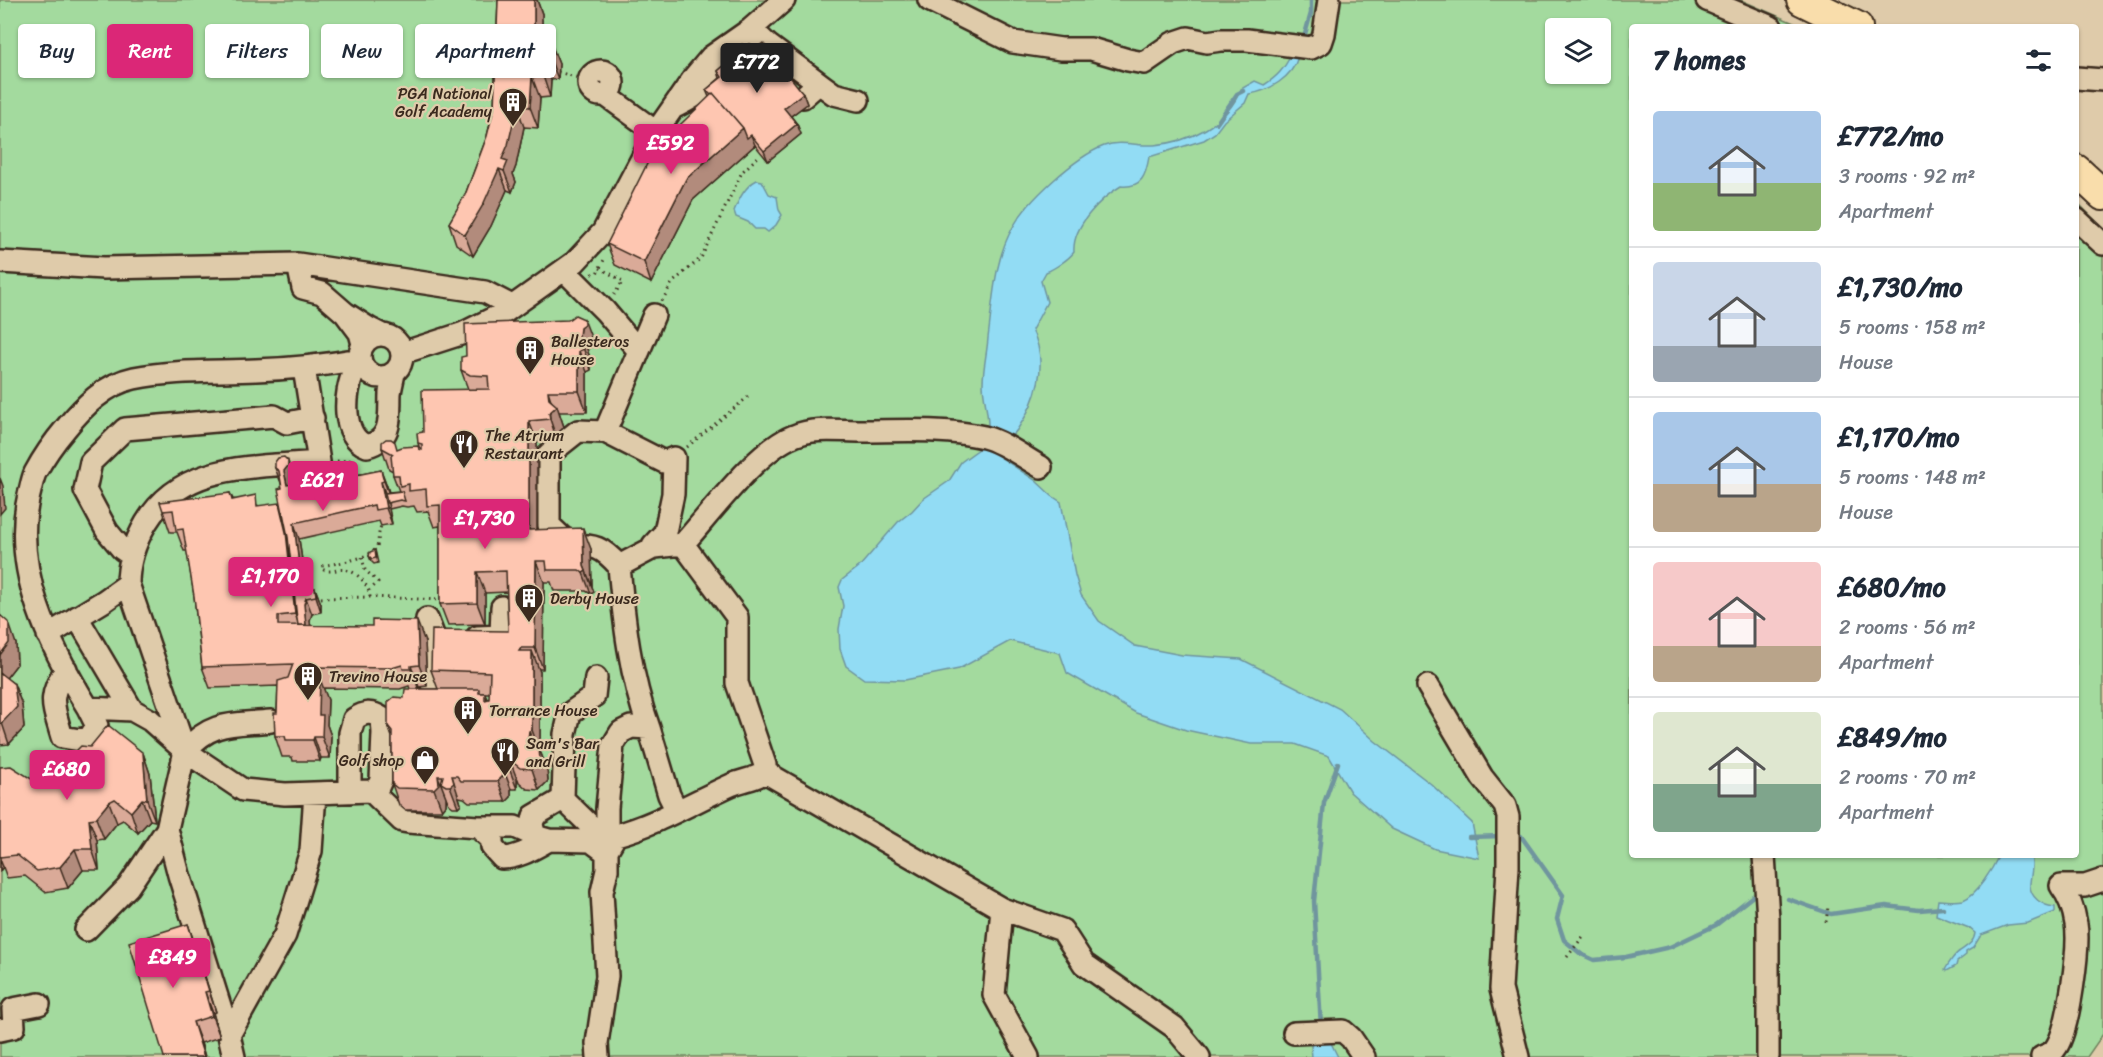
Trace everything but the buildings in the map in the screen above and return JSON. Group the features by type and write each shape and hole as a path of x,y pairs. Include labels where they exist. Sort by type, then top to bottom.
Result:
{"highway":[{"path":"1802,0 1851,24"},
{"path":"2079,173 2103,195"}],"lane":[{"path":"402,353 464,333 502,314 575,262 603,232 656,132 695,76 715,55 751,29 784,0"},
{"path":"929,0 1013,42 1061,49 1091,49 1144,63 1173,43 1188,38 1207,42 1247,40 1302,47 1321,43 1329,0"},
{"path":"1707,0 1764,24"},
{"path":"751,29 811,90 858,100"},
{"path":"2079,78 2103,80"},
{"path":"596,88 656,132"},
{"path":"2079,222 2103,244"},
{"path":"0,262 104,268 298,264 457,286 485,292 512,306"},
{"path":"66,669 56,684 52,702 62,736 80,740 90,737 97,726 48,635 28,569 24,515 34,475 62,433 85,405 113,387 133,378 202,371 304,368 367,352 390,337 397,342 402,353 399,367 388,376 378,377 367,352 360,333 345,313 322,293 303,288 298,264"},
{"path":"564,270 605,310 639,351"},
{"path":"611,429 654,315"},
{"path":"367,352 351,379 347,408 348,418 361,444 367,446 380,440 388,428 391,413 390,392 394,373"},
{"path":"86,930 128,887 167,829 184,751 128,584 128,568 139,535 155,508 173,492 189,483 222,471 319,462 314,418 304,368"},
{"path":"132,556 122,549 107,531 85,490 91,462 124,429 274,416 287,423 314,418"},
{"path":"677,811 669,795 636,693 622,603 619,566 607,553 594,545 570,545 549,525 549,454 578,431 611,429 664,462 674,458 673,494 676,542 737,617 737,683 765,765 765,772"},
{"path":"619,566 676,542 773,448 792,436 813,431 956,432 996,442 1041,467"},
{"path":"48,635 128,584"},
{"path":"435,640 501,636 502,607"},
{"path":"77,617 132,710"},
{"path":"88,708 132,710 150,720 184,751 243,790 285,794 360,792 378,787 381,780 383,733 407,706 435,640 427,619"},
{"path":"478,827 492,840 492,847 502,858 520,855 563,799 565,734 570,713 594,696 596,678"},
{"path":"1428,686 1482,777 1505,806 1508,817 1501,989 1518,1057"},
{"path":"453,701 407,706 374,713 364,712 354,719 350,733 360,792 402,820 478,827 515,827 604,837 646,826 721,789 760,776 765,772"},
{"path":"184,751 206,731 218,726 271,721"},
{"path":"598,1057 597,1043 607,976 602,892 607,870 604,837 613,745 621,732 631,727 649,728"},
{"path":"765,772 1002,909 1062,930 1084,964 1174,1027 1200,1057"},
{"path":"229,1035 285,934 311,851 315,793"},
{"path":"563,799 604,837"},
{"path":"167,829 234,1057"},
{"path":"1764,858 1768,919 1768,1057"},
{"path":"2042,1057 2052,1053 2058,1044 2063,1030 2076,962 2076,923 2069,896 2061,886 2094,883"},
{"path":"1002,909 994,995 1028,1057"},
{"path":"0,1030 14,1027 13,1010 39,1004"},
{"path":"1294,1033 1347,1033 1364,1057"}],"path":[{"path":"558,72 596,88"},
{"path":"654,315 672,283 701,258 742,172 760,155"},
{"path":"600,268 623,281 611,300"},
{"path":"674,458 748,397"},
{"path":"319,462 355,460 367,446"},
{"path":"370,597 370,590 360,577 346,570 326,572 322,566 349,560 373,551 376,548 381,526"},
{"path":"362,556 365,570 378,582 370,590"},
{"path":"346,570 349,560"},
{"path":"360,577 365,570"},
{"path":"307,598 370,597 443,600"},
{"path":"1826,920 1827,909"},
{"path":"1567,957 1585,934"}],"green space":[{"path":"0,0 1741,0 1796,24 1629,24 1629,858 2079,858 2079,204 2103,228 2103,1034 2087,1057 0,1057"}],"water":[{"path":"1291,55 1298,57 1291,71 1272,87 1249,94 1245,103 1224,121 1215,133 1204,140 1149,157 1142,179 1134,185 1121,186 1097,205 1078,232 1074,252 1061,264 1046,272 1041,281 1047,302 1032,330 1040,355 1035,394 1016,432 1007,439 997,455 1035,480 1061,502 1081,595 1099,621 1135,646 1182,655 1241,659 1340,709 1375,741 1431,784 1472,823 1479,858 1435,849 1392,829 1350,792 1329,756 1295,744 1251,744 1186,730 1136,713 1067,673 1060,653 1010,641 959,669 905,680 864,679 846,666 840,649 839,629 843,606 839,587 842,580 860,566 898,522 923,499 949,481 961,462 983,446 988,423 983,377 995,281 1007,240 1029,204 1066,169 1104,146 1116,143 1154,145 1168,143 1206,129 1227,112 1241,89 1255,81 1264,85 1269,82 1280,72"},
{"path":"757,180 762,181 769,194 777,197 782,215 768,232 764,229 755,229 748,222 736,217 734,211 746,189"},
{"path":"1998,858 2031,858 2030,888 2032,893 2042,903 2055,907 2055,912 2028,923 2008,925 1981,935 1973,948 1966,952 1956,966 1947,971 1945,970 1952,959 1972,942 1975,933 1969,928 1936,915 1938,900 1960,901 1968,897 1974,893"},
{"path":"1316,1037 1331,1043 1338,1057 1312,1057 1311,1046"}],"waterway":[{"path":"1303,41 1311,13 1311,0"},
{"path":"1217,123 1237,94 1243,91"},
{"path":"1321,1027 1314,901 1324,803 1338,763"},
{"path":"1469,837 1503,836"},
{"path":"1514,836 1521,836 1563,895 1557,919 1564,940 1581,954 1594,960 1626,957 1670,947 1716,925 1753,896"},
{"path":"1788,899 1831,914 1886,906 1919,910 1943,908"}],"place":[{"name":"PGA National Golf Academy","path":"513,128"},
{"name":"Ballesteros House","path":"530,376"},
{"name":"The Atrium Restaurant","path":"464,470"},
{"name":"Derby House","path":"529,624"},
{"name":"Trevino House","path":"308,702"},
{"name":"Torrance House","path":"468,736"},
{"name":"Sam's Bar and Grill","path":"505,778"},
{"name":"Golf shop","path":"425,786"}]}
